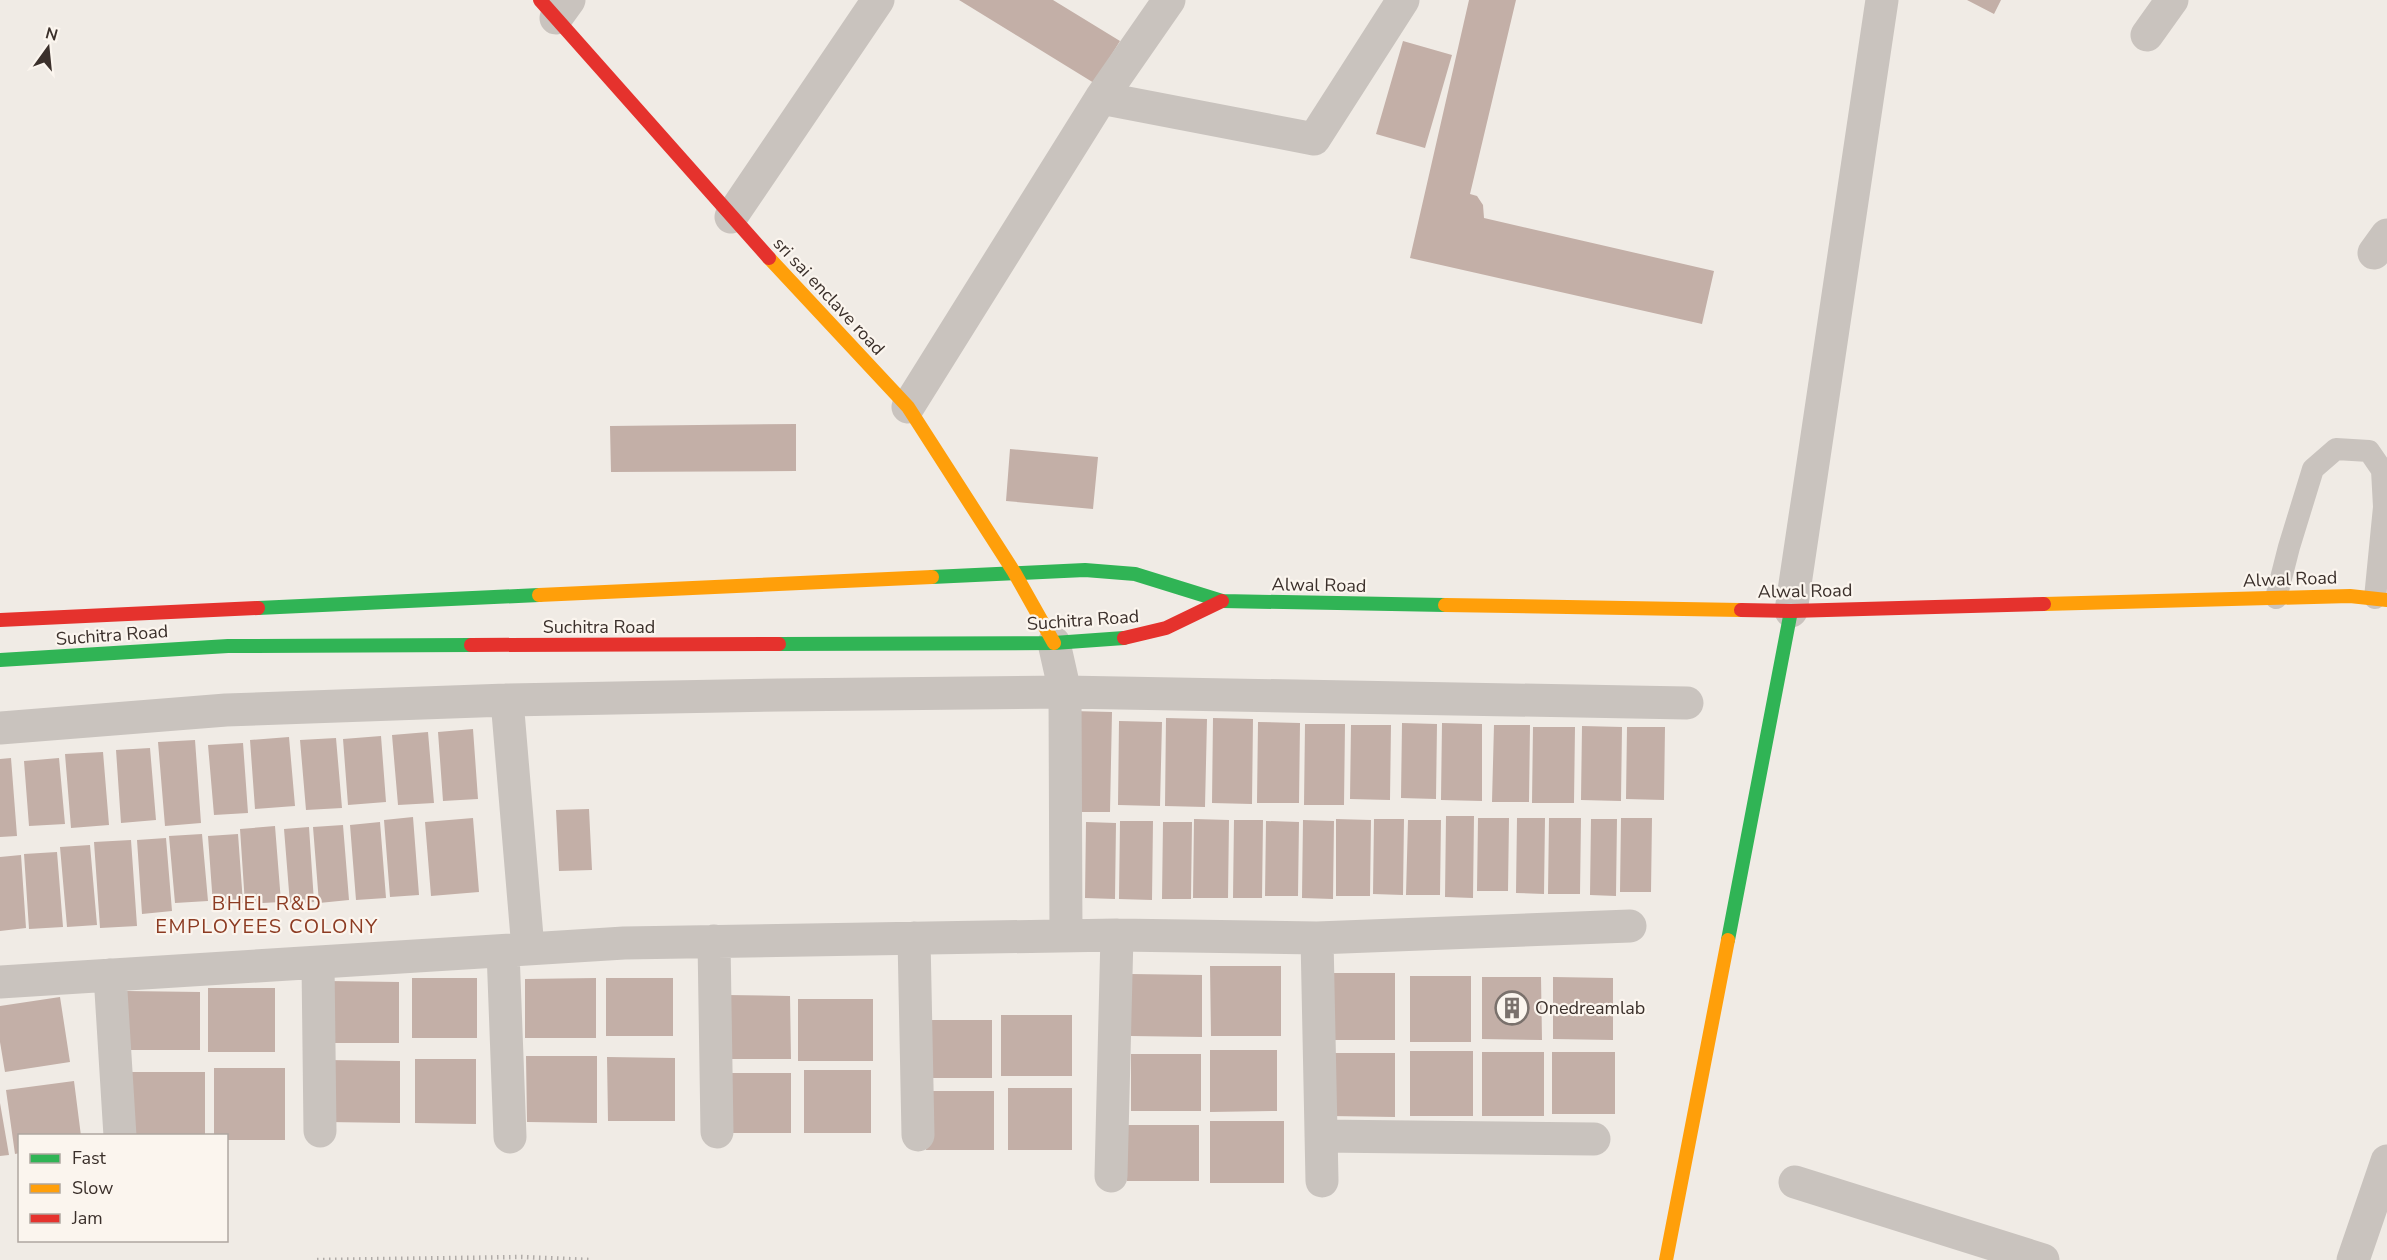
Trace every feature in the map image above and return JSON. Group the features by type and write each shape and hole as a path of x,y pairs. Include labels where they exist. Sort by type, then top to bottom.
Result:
{"main road":[{"name":"sri sai enclave road","path":"555,6 731,217 908,407 1014,572 1054,643"},
{"name":"Suchitra Road","path":"0,620 1085,570 1135,574 1222,601"},
{"name":"Alwal Road","path":"1222,601 1791,610 2350,596 2381,599"},
{"name":"Suchitra Road","path":"0,660 228,646 1054,643 1111,640 1148,634 1222,601"},
{"path":"1666,1260 1791,610"}],"street":[{"path":"731,217 878,0"},
{"path":"908,407 1101,98 1169,0"},
{"path":"1101,98 1314,139 1403,0"},
{"path":"1791,610 1881,0"},
{"path":"2147,35 2172,0"},
{"path":"1054,643 1065,692 1066,936"},
{"path":"0,728 226,710 507,700 1065,692 1687,703"},
{"path":"507,700 515,950 510,1137"},
{"path":"0,982 624,943 1117,935 1317,938 1630,926"},
{"path":"1110,1176 1117,935"},
{"path":"914,938 918,1135"},
{"path":"1317,938 1322,1181"},
{"path":"714,941 717,1132"},
{"path":"318,963 320,1131"},
{"path":"110,975 120,1134"},
{"path":"1321,1136 1594,1139"},
{"path":"2353,1260 2387,1161"},
{"path":"1795,1182 2043,1260"}],"lane":[{"path":"2381,599 2384,507 2382,470 2387,444"},
{"path":"2276,598 2313,469 2336,448 2369,451 2382,470"}],"building":[{"path":"959,0 1053,0 1120,41 1094,83"},
{"path":"1469,0 1516,0 1470,194 1477,196 1483,205 1484,218 1714,271 1702,324 1410,258"},
{"path":"1967,0 2001,0 1994,14"},
{"path":"1403,41 1452,55 1425,148 1376,134"},
{"path":"796,424 796,471 611,472 610,426"},
{"path":"1010,449 1098,457 1093,509 1006,501"},
{"path":"1072,711 1112,712 1110,812 1071,812"},
{"path":"1166,718 1207,719 1205,807 1165,806"},
{"path":"1213,718 1253,719 1252,804 1212,803"},
{"path":"1119,721 1162,722 1160,806 1118,805"},
{"path":"1258,722 1300,723 1299,803 1257,803"},
{"path":"1402,723 1437,724 1436,799 1401,798"},
{"path":"1442,723 1482,724 1482,801 1441,800"},
{"path":"1305,724 1345,724 1344,805 1304,805"},
{"path":"1351,725 1391,725 1390,800 1350,799"},
{"path":"1494,725 1530,725 1529,802 1492,802"},
{"path":"1582,726 1622,727 1621,801 1581,800"},
{"path":"1533,727 1575,727 1574,803 1532,803"},
{"path":"1627,727 1665,727 1664,800 1626,799"},
{"path":"473,729 478,799 443,801 438,732"},
{"path":"428,732 434,803 398,805 392,735"},
{"path":"381,736 386,802 348,805 343,739"},
{"path":"289,737 295,806 255,809 250,740"},
{"path":"336,738 342,808 306,810 300,740"},
{"path":"195,740 201,823 165,826 158,742"},
{"path":"243,743 248,813 214,815 208,745"},
{"path":"150,748 156,820 121,823 116,750"},
{"path":"103,752 109,825 71,828 65,754"},
{"path":"11,758 17,836 0,837 0,759"},
{"path":"59,758 65,824 29,826 24,761"},
{"path":"589,809 592,870 559,871 556,810"},
{"path":"1446,816 1474,816 1473,898 1445,897"},
{"path":"413,817 419,895 390,897 384,820"},
{"path":"473,818 479,892 431,896 425,822"},
{"path":"1478,818 1509,818 1508,891 1477,891"},
{"path":"1517,818 1545,818 1544,894 1516,893"},
{"path":"1549,818 1581,818 1580,894 1548,894"},
{"path":"1621,818 1652,818 1651,892 1620,892"},
{"path":"1194,819 1229,820 1228,898 1193,898"},
{"path":"1336,819 1371,820 1370,896 1336,896"},
{"path":"1374,819 1404,819 1403,895 1373,894"},
{"path":"1591,819 1617,819 1616,896 1590,895"},
{"path":"1234,820 1263,820 1262,898 1233,898"},
{"path":"1303,820 1334,821 1333,899 1302,898"},
{"path":"1408,820 1441,820 1440,895 1406,895"},
{"path":"1120,821 1153,821 1152,900 1119,899"},
{"path":"1266,821 1299,822 1298,896 1265,896"},
{"path":"380,822 386,898 356,900 350,825"},
{"path":"1086,822 1116,823 1115,899 1085,898"},
{"path":"1163,822 1192,822 1191,899 1162,899"},
{"path":"343,825 349,900 319,903 313,827"},
{"path":"275,826 281,902 245,904 240,829"},
{"path":"309,827 314,902 290,904 284,829"},
{"path":"202,834 208,901 175,903 169,836"},
{"path":"238,834 243,903 213,905 208,836"},
{"path":"166,838 172,911 142,914 137,840"},
{"path":"131,840 137,926 100,928 94,842"},
{"path":"90,845 97,925 67,927 60,847"},
{"path":"57,852 63,927 29,929 24,854"},
{"path":"21,855 26,928 0,931 0,857"},
{"path":"1210,966 1281,966 1281,1036 1211,1036"},
{"path":"1330,973 1395,973 1395,1040 1330,1040"},
{"path":"1131,974 1202,975 1202,1037 1131,1036"},
{"path":"1410,976 1471,976 1471,1042 1410,1042"},
{"name":"Onedreamlab","path":"1482,977 1541,977 1542,1040 1482,1039"},
{"path":"1553,977 1613,978 1613,1040 1553,1039"},
{"path":"412,978 477,978 477,1038 412,1038"},
{"path":"596,978 596,1038 525,1038 525,979"},
{"path":"606,978 673,978 673,1036 606,1036"},
{"path":"328,981 399,982 399,1043 328,1043"},
{"path":"208,988 275,988 275,1052 208,1052"},
{"path":"127,991 200,992 200,1050 126,1050"},
{"path":"726,995 790,996 791,1059 727,1059"},
{"path":"60,997 70,1062 5,1072 0,1042 0,1006"},
{"path":"798,999 873,999 873,1061 798,1061"},
{"path":"1001,1015 1072,1015 1072,1076 1001,1076"},
{"path":"926,1020 992,1020 992,1078 926,1078"},
{"path":"1210,1050 1277,1050 1277,1111 1210,1112"},
{"path":"1410,1051 1473,1051 1473,1116 1410,1116"},
{"path":"1482,1052 1544,1052 1544,1116 1482,1116"},
{"path":"1552,1052 1615,1052 1615,1114 1552,1114"},
{"path":"1330,1053 1395,1053 1395,1117 1330,1116"},
{"path":"1131,1054 1201,1054 1201,1111 1131,1111"},
{"path":"526,1056 597,1056 597,1123 527,1122"},
{"path":"607,1057 675,1058 675,1121 608,1121"},
{"path":"415,1059 476,1059 476,1124 415,1123"},
{"path":"326,1060 400,1061 400,1123 326,1122"},
{"path":"214,1068 285,1068 285,1140 228,1140 228,1134 214,1134"},
{"path":"804,1070 871,1070 871,1133 804,1133"},
{"path":"128,1072 205,1072 205,1134 128,1134"},
{"path":"725,1073 791,1073 791,1133 725,1133"},
{"path":"74,1081 81,1134 18,1134 18,1153 15,1154 6,1090"},
{"path":"1008,1088 1072,1088 1072,1150 1008,1150"},
{"path":"926,1091 994,1091 994,1150 926,1150"},
{"path":"0,1103 9,1155 0,1156"},
{"path":"1210,1121 1284,1121 1284,1183 1210,1183"},
{"path":"1127,1125 1199,1125 1199,1181 1127,1181"}],"railway":[{"path":"317,1260 522,1257 590,1260"}],"traffic: fast":[{"path":"932,577 1085,570 1135,574 1222,601 1445,605"},
{"path":"258,608 539,595"},
{"path":"1728,940 1791,611"},
{"path":"779,644 1054,643 1124,638"},
{"path":"0,660 228,646 471,645"}],"traffic: slow":[{"path":"769,258 908,407 1014,572 1054,643"},
{"path":"539,595 932,577"},
{"path":"2044,604 2350,596 2387,600"},
{"path":"1445,605 1741,610"},
{"path":"1666,1260 1728,940"}],"traffic: jam":[{"path":"540,0 769,258"},
{"path":"1124,638 1166,628 1222,601"},
{"path":"1741,610 1791,611 2044,604"},
{"path":"0,620 258,608"},
{"path":"471,645 779,644"}],"place":[{"name":"Onedreamlab","path":"1512,1008"}],"district":[{"name":"BHEL R&D EMPLOYEES COLONY","path":"267,914"}]}
